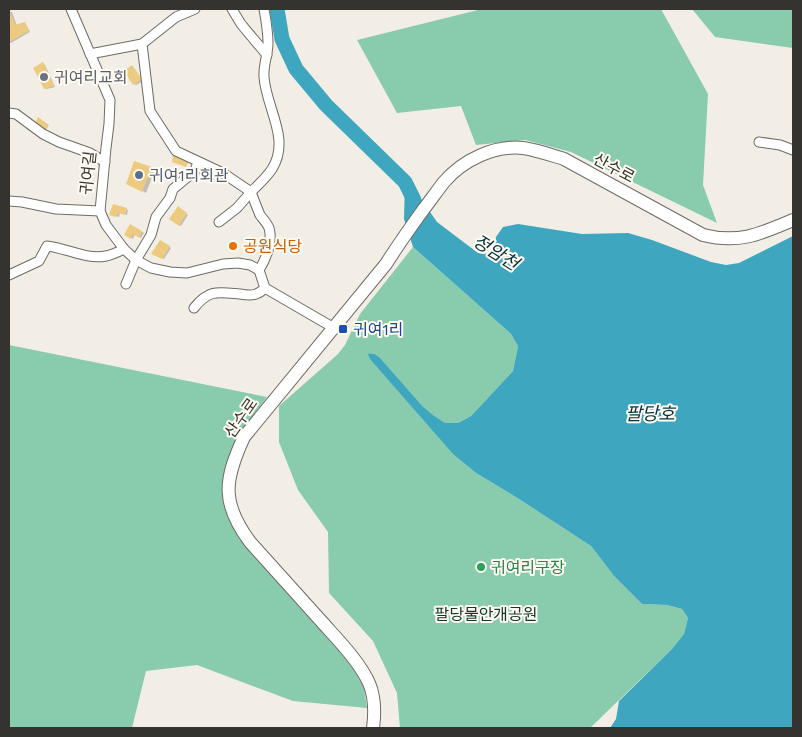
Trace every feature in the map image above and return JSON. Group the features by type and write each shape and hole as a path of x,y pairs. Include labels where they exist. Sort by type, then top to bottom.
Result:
{"main road":[{"name":"산수로","path":"373,728 375,717 373,697 368,682 341,644 250,542 239,527 232,513 229,481 232,466 244,437 386,264 401,240 444,182 454,172 482,154 501,149 522,148 564,159 703,235 732,239 748,237 793,220"}],"street":[{"name":"귀여길","path":"71,9 110,100 100,211 106,225 124,249 136,260 151,268 187,273 223,264 238,263 250,265 259,270"},
{"path":"90,54 142,44 176,17 195,9"},
{"path":"232,9 241,24 267,55"},
{"path":"219,222 237,208 272,170 280,145 264,76 268,44 264,9"},
{"path":"142,44 150,111 176,152 224,173 251,192 260,214 269,227 268,250 259,270 265,288 334,328"},
{"path":"9,113 16,114 43,134 90,153 104,162"},
{"path":"758,142 780,145 793,150"},
{"path":"126,284 136,260 151,235 156,218 170,198 172,189 195,171 198,162"},
{"path":"9,201 56,209 100,211"},
{"path":"9,274 39,261 47,246 92,257 105,257 124,249"},
{"path":"194,308 202,299 210,294 221,292 247,295 256,294 265,288"}],"green space":[{"path":"482,9 661,9 708,94 703,185 717,223 571,152 525,140 476,145 461,106 397,113 357,40"},
{"path":"692,9 793,9 793,48 715,37"},
{"name":"팔당물안개공원","path":"413,247 511,334 518,346 513,371 471,416 458,423 454,455 476,473 591,546 614,576 642,604 667,605 682,609 688,618 684,634 672,649 590,728 400,728 397,693 373,641 329,593 328,532 298,490 279,442 279,406 338,354 345,345 360,314"},
{"path":"9,345 267,397 239,434 227,513 332,641 363,682 367,708 293,701 197,665 146,671 132,728 9,728"}],"water":[{"name":"팔당호","path":"405,182 419,196 437,222 478,253 484,254 491,253 495,247 496,237 503,227 518,224 582,234 628,233 711,262 726,265 739,263 793,236 793,728 610,728 616,719 619,701 672,649 684,634 688,618 682,609 667,605 642,604 614,576 591,546 476,473 454,455 370,359 368,354 374,354 379,357 423,407 434,416 445,423 458,423 471,416 513,371 518,346 511,334 413,247 404,219"}],"building":[{"path":"9,9 15,25 25,22 29,31 9,42"},
{"name":"귀여리교회","path":"43,62 54,86 44,89 33,68"},
{"path":"132,65 142,79 133,85 124,71"},
{"path":"38,117 49,125 45,132 34,125"},
{"path":"173,154 189,161 186,167 172,162"},
{"name":"귀여1리회관","path":"134,161 152,167 142,192 126,184"},
{"path":"113,204 127,208 125,215 118,213 116,217 109,215"},
{"path":"178,206 187,213 179,226 169,219"},
{"path":"130,224 142,231 139,238 133,234 131,239 124,235"},
{"path":"160,240 170,246 162,259 151,254"}],"waterway":[{"name":"정암천","path":"277,9 282,39 296,69 326,105 405,182 414,200"}],"place":[{"name":"귀여리교회","path":"44,77"},
{"name":"귀여1리회관","path":"139,175"},
{"name":"공원식당","path":"233,246"},
{"name":"귀여1리","path":"343,329"},
{"name":"귀여리구장","path":"481,567"}]}
